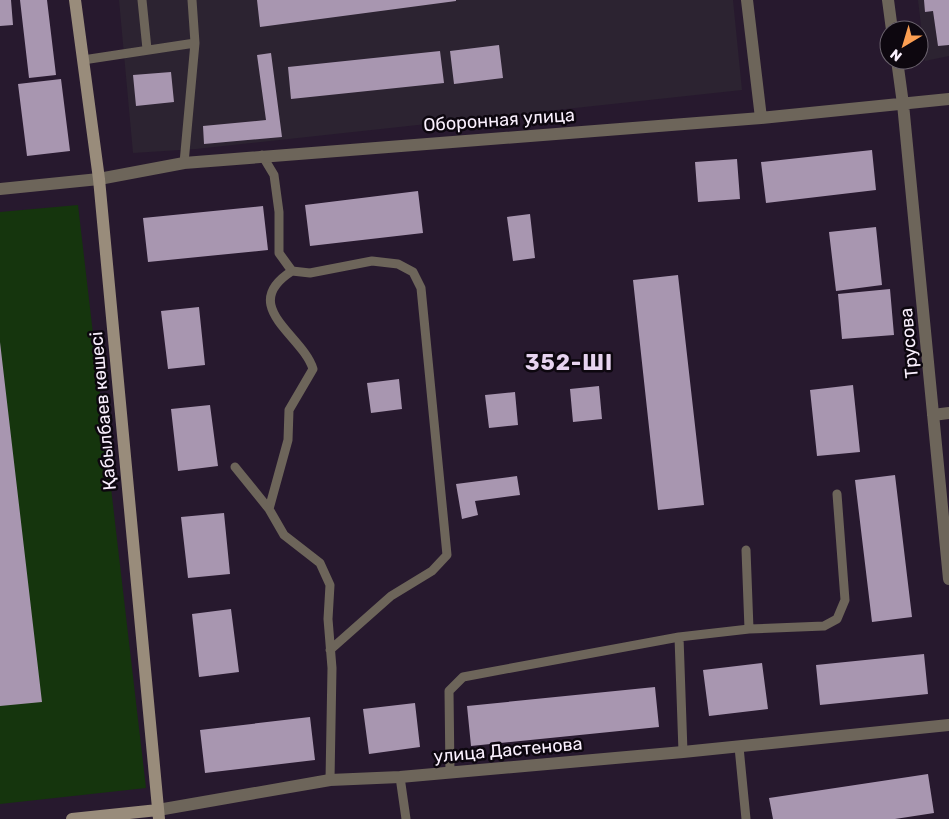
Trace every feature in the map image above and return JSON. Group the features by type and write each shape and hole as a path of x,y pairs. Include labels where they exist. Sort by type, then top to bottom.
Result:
{"main road":[{"name":"Қабылбаев көшесі","path":"75,0 98,179 158,814"},
{"name":"улица Дастенова","path":"72,819 158,814"}],"street":[{"path":"747,0 761,118"},
{"path":"888,0 891,20"},
{"name":"Трусова","path":"898,70 949,578"},
{"name":"Оборонная улица","path":"0,189 98,179 184,163 761,118 949,100"},
{"path":"933,415 949,413"},
{"name":"улица Дастенова","path":"158,814 330,780 400,777 739,748 949,726"}],"lane":[{"path":"142,0 147,49"},
{"path":"184,163 195,43 192,0"},
{"path":"83,60 195,43"},
{"path":"262,156 274,175 279,212 279,254 292,271"},
{"path":"268,508 288,440 289,410 313,369 310,359 287,334 274,315 270,294 280,278 292,271 310,273 372,261 398,264 413,272 421,288 447,555 432,571 391,596 330,650"},
{"path":"235,467 268,508 284,535 320,563 330,585 328,619 330,650 330,780"},
{"path":"450,773 449,691 463,677 680,638 749,629 824,626 837,619 845,600 837,494"},
{"path":"746,550 749,629"},
{"path":"680,638 683,752"},
{"path":"739,748 746,819"},
{"path":"400,777 406,819"}],"shaded area":[{"path":"119,0 733,0 742,90 196,149 133,153"},
{"path":"918,0 949,0 949,56 929,60 929,20 920,20"}],"green space":[{"path":"78,205 146,788 0,804 0,212"}],"building":[{"path":"0,0 11,0 13,25 0,26"},
{"path":"20,0 47,0 56,75 29,78"},
{"path":"257,0 456,0 456,1 260,27"},
{"path":"924,0 949,0 949,45 938,46 933,11 925,12"},
{"path":"499,45 503,78 454,84 450,51"},
{"path":"440,51 444,83 291,99 288,67"},
{"path":"271,53 282,137 204,144 203,126 266,120 257,55"},
{"path":"171,72 174,102 136,106 133,75"},
{"path":"61,79 70,151 27,156 18,84"},
{"path":"872,150 876,190 766,203 761,162"},
{"path":"737,159 740,199 698,202 695,162"},
{"path":"418,191 423,233 310,246 305,205"},
{"path":"263,206 268,250 148,262 143,218"},
{"path":"530,214 535,258 513,261 507,217"},
{"path":"876,227 882,285 836,291 829,232"},
{"path":"678,275 704,505 658,510 633,280"},
{"path":"890,289 894,335 842,339 838,294"},
{"path":"199,307 205,365 168,369 161,311"},
{"path":"0,342 42,702 0,706"},
{"path":"399,379 402,409 371,413 367,383"},
{"path":"853,385 860,452 817,456 810,390"},
{"path":"599,386 602,419 573,422 570,389"},
{"path":"515,392 518,425 489,428 485,395"},
{"path":"210,405 218,466 178,471 171,409"},
{"path":"895,475 912,617 872,622 855,480"},
{"path":"517,476 520,495 475,501 478,515 462,519 456,484"},
{"path":"224,513 230,574 188,578 181,517"},
{"path":"231,609 239,672 199,677 192,614"},
{"path":"924,654 928,694 820,705 816,665"},
{"path":"762,663 768,709 709,716 703,670"},
{"path":"655,687 659,727 471,746 467,706"},
{"path":"415,703 420,747 369,754 363,709"},
{"path":"310,717 315,760 205,773 200,730"},
{"path":"928,774 934,813 895,819 773,819 769,798"}],"district":[{"name":"352-ШІ","path":"569,362"}]}
